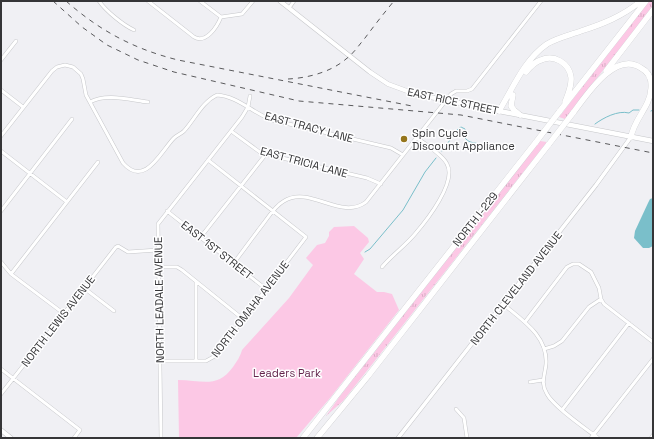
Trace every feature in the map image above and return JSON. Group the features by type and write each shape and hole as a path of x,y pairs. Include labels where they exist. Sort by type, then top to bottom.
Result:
{"highway":[{"path":"501,111 528,64 541,49 554,41 615,18 641,1"},
{"name":"NORTH I-229","path":"303,438 646,1"},
{"path":"589,93 653,10"},
{"path":"501,111 513,95 526,71 534,63 545,58 554,58 565,64 571,77 569,92 561,110"},
{"path":"589,93 610,71 620,66 633,64 645,70 651,82 651,94 635,125 631,137"},
{"name":"NORTH I-229","path":"317,438 589,93"},
{"path":"513,95 511,106 520,115"},
{"path":"631,137 653,99"}],"main road":[{"name":"EAST RICE STREET","path":"280,1 370,72 388,84 408,92 653,141"},
{"path":"1,430 11,438"}],"street":[{"path":"98,1 110,13 134,30"},
{"path":"148,1 194,38 200,40 207,36 221,18 242,14 253,1"},
{"path":"200,1 221,18"},
{"path":"289,8 294,1"},
{"path":"233,264 273,211 284,201 298,197 346,208 357,207 366,202 446,100 456,90 467,91 472,89 541,1"},
{"path":"1,60 16,41"},
{"name":"EAST TRACY LANE","path":"23,107 54,69 60,66 70,66 76,69 83,76 86,95 123,163 130,169 137,171 142,171 152,166 173,138 184,130 212,98 217,95 229,97 272,120 391,148 404,155"},
{"path":"1,90 23,107 1,136"},
{"name":"NORTH LEADALE AVENUE","path":"161,438 158,224 242,117 248,107 250,96"},
{"path":"90,102 106,97 148,102"},
{"path":"1,211 72,119"},
{"name":"EAST TRICIA LANE","path":"231,131 259,152 367,178 381,184"},
{"name":"NORTH CLEVELAND AVENUE","path":"398,438 596,185 631,137"},
{"path":"382,267 423,224 438,200 449,178 450,171 446,161 417,138"},
{"path":"1,151 67,202"},
{"path":"200,238 266,154"},
{"path":"208,160 273,211"},
{"path":"11,274 98,162"},
{"name":"EAST 1ST STREET","path":"167,211 266,289"},
{"name":"NORTH OMAHA AVENUE","path":"160,362 206,361 215,356 306,237 273,211"},
{"name":"NORTH LEWIS AVENUE","path":"1,394 114,248 118,246 130,252 158,250"},
{"path":"1,262 11,274 63,313"},
{"path":"525,322 567,268 573,264 578,264 591,272 599,288 601,299 604,304 653,342"},
{"path":"159,267 177,267 243,319"},
{"path":"196,282 196,361"},
{"path":"84,288 114,311"},
{"path":"544,349 562,342 589,307 601,299"},
{"path":"503,304 536,332 544,349 546,364 543,380 547,395 592,436 598,438"},
{"path":"562,410 629,323"},
{"path":"592,436 653,359"},
{"path":"1,369 80,430 74,438"},
{"path":"530,382 543,380"},
{"path":"456,409 464,418 467,438"}],"green space":[{"path":"649,1 653,1 653,6 565,119 559,117"},
{"path":"540,141 547,142 343,401 326,416 340,396"},
{"name":"Leaders Park","path":"354,226 368,238 369,242 360,253 364,259 354,274 377,292 392,294 399,310 330,398 296,438 179,438 178,380 208,382 215,381 227,374 237,361 242,350 289,298 313,265 306,258 317,245 325,243 329,236 329,232 334,227"}],"water":[{"path":"653,198 653,246 643,248 634,238 635,231 650,199"}],"waterway":[{"path":"595,124 606,117 625,112 629,113 633,110 639,110"},
{"path":"442,151 461,127 465,129 465,138 467,140 482,145 488,149 514,145"},
{"path":"365,252 370,249 403,210 425,172 436,158"}],"railway":[{"path":"53,1 82,27 107,45 138,60 174,72 299,101 461,115 653,153"},
{"path":"66,1 79,12 118,38 162,56 412,106"},
{"path":"288,79 319,74 340,64 354,52 394,1"}],"place":[{"name":"Spin Cycle Discount Appliance","path":"404,139"}]}
